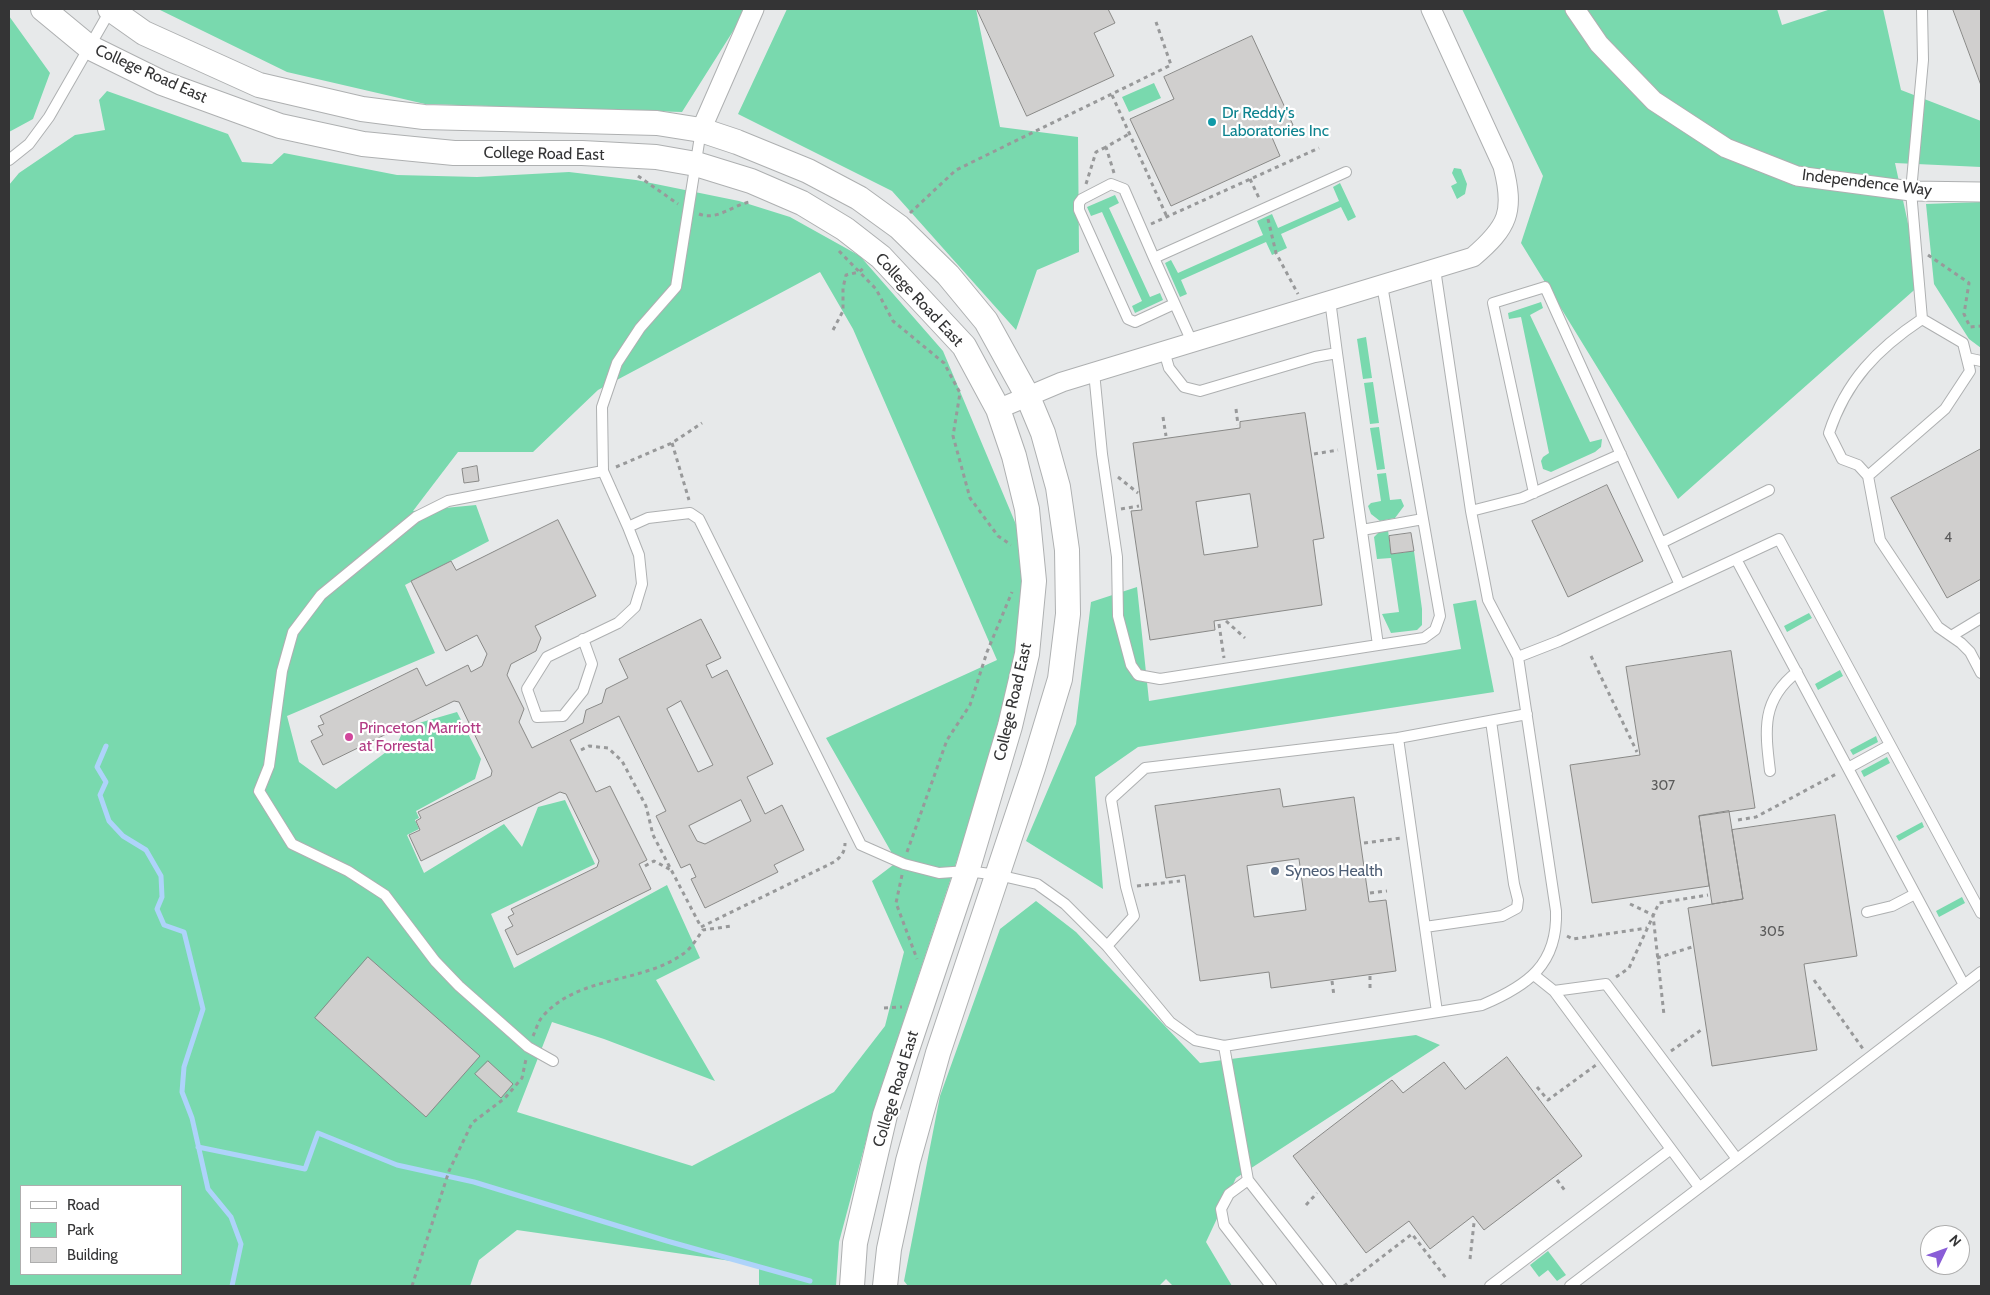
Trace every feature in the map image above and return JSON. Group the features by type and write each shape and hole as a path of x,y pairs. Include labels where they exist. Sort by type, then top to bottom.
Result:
{"street":[{"name":"College Road East","path":"43,9 89,47 162,82 280,126 363,144 454,153 582,153 656,157 696,164 751,181 802,203 845,229 881,257 964,346 998,409 1014,456 1027,510 1034,581 1027,654 1010,726 967,871 885,1115 855,1244 852,1286"},
{"name":"College Road East","path":"110,9 144,33 259,86 362,108 424,117 657,123 701,130 737,142 808,171 859,198 899,227 948,275 986,321 1028,397 1043,433 1058,488 1067,550 1068,614 1060,678 1033,768 938,1053 908,1161 889,1249 885,1286"},
{"path":"701,130 754,9"},
{"path":"998,409 1062,382 1473,257 1496,238 1506,216 1509,190 1502,166 1431,9"},
{"name":"Independence Way","path":"1576,9 1599,44 1654,101 1726,148 1798,176 1911,191 1981,192"}],"lane":[{"path":"9,160 29,144 44,124 110,9"},
{"path":"1922,9 1923,60 1911,191 1922,319"},
{"path":"583,640 592,664 583,691 563,716 537,717 527,689 547,657 618,623 635,607 642,584 639,555 603,471 602,407 617,363 640,328 676,288 701,130"},
{"path":"1154,258 1346,172"},
{"path":"1174,304 1135,322 1128,318 1079,210 1079,203 1082,199 1111,184 1118,185 1124,189 1192,342"},
{"path":"628,527 648,518 690,513 699,519 860,844 904,864 939,873 967,871 998,874 1037,884 1066,904 1107,946 1170,1022 1195,1040 1224,1046 1482,1005 1512,992 1534,975 1547,956 1557,932 1556,911 1518,656 1488,600 1471,511 1435,269"},
{"path":"1094,372 1117,557 1118,616 1131,665 1138,675 1160,679 1424,638 1435,630 1440,616 1382,285"},
{"path":"1534,493 1493,303 1545,287 1680,585"},
{"path":"1330,300 1378,645"},
{"path":"1868,476 1945,409 1970,371 1964,343 1922,319"},
{"path":"1922,319 1896,337 1852,383 1838,408 1830,434 1842,459 1858,466 1868,476 1880,540 1938,627 1953,635 1970,652 1981,673"},
{"path":"1164,351 1169,368 1184,388 1200,391 1338,353"},
{"path":"1967,358 1981,362"},
{"path":"1471,511 1522,498 1621,454"},
{"path":"553,1061 528,1047 459,986 435,961 385,895 348,871 292,844 259,791 268,766 282,671 293,632 320,595 416,517 448,501 603,471"},
{"path":"1661,543 1769,490"},
{"path":"1362,530 1423,519"},
{"path":"1518,656 1559,641 1779,539 1981,913"},
{"path":"1736,559 1964,985"},
{"path":"1953,635 1981,618"},
{"path":"1770,771 1766,739 1770,704 1777,691 1797,672"},
{"path":"1107,946 1134,916 1126,887 1111,799 1145,768 1398,738 1527,714"},
{"path":"1425,927 1502,916 1517,908 1518,900 1514,884 1491,721"},
{"path":"1398,738 1437,1012"},
{"path":"1848,768 1890,745"},
{"path":"1867,912 1892,906 1915,894"},
{"path":"1570,1286 1981,972"},
{"path":"1534,975 1554,991 1699,1187"},
{"path":"1554,991 1606,984 1737,1159"},
{"path":"1224,1046 1248,1180 1331,1286"},
{"path":"1490,1286 1671,1148"},
{"path":"1248,1180 1229,1194 1221,1209 1224,1225 1272,1286"}],"path":[{"path":"899,227 916,206 956,170 1171,65 1156,22"},
{"path":"1112,95 1167,217"},
{"path":"1082,199 1096,152 1129,134"},
{"path":"1106,147 1118,185"},
{"path":"1141,228 1319,148"},
{"path":"630,175 640,176 670,201 707,217 755,201"},
{"path":"1250,179 1264,209 1276,253 1299,297 1303,309"},
{"path":"832,244 876,289 893,322 944,363 960,393 953,436 970,498 998,536 1018,550"},
{"path":"1915,247 1969,283 1964,314 1970,327 1981,326"},
{"path":"833,330 843,311 843,288 846,274 859,272 881,257"},
{"path":"1236,409 1238,425"},
{"path":"1163,417 1166,436"},
{"path":"603,471 632,462 672,444 702,423"},
{"path":"672,444 688,496"},
{"path":"1314,454 1350,448"},
{"path":"1112,472 1138,493"},
{"path":"1110,511 1139,506"},
{"path":"918,962 896,904 904,864 917,819 947,740 970,705 988,652 1016,583"},
{"path":"1226,621 1245,638"},
{"path":"1219,624 1225,669"},
{"path":"1592,656 1637,752"},
{"path":"581,750 589,746 608,748 622,761 646,806 653,835 702,929"},
{"path":"1738,820 1756,817 1848,768"},
{"path":"1364,843 1412,836"},
{"path":"412,1286 449,1171 472,1123 505,1098 522,1078 528,1047 542,1017 560,1000 608,980 655,970 685,954 702,929 840,858 845,849 845,840"},
{"path":"645,866 654,861 671,870"},
{"path":"1126,887 1180,881"},
{"path":"1370,893 1387,891"},
{"path":"1606,984 1628,968 1659,902 1708,895"},
{"path":"1630,904 1653,916"},
{"path":"1653,916 1664,1015"},
{"path":"702,929 732,926"},
{"path":"1557,932 1573,939 1647,928"},
{"path":"1657,958 1692,947"},
{"path":"1370,976 1370,990"},
{"path":"1814,980 1869,1058"},
{"path":"1332,981 1334,996"},
{"path":"884,1008 906,1006 903,1016"},
{"path":"1662,1058 1701,1030"},
{"path":"1537,1087 1548,1100 1605,1059"},
{"path":"1557,1180 1566,1192"},
{"path":"1306,1205 1317,1193"},
{"path":"1470,1259 1474,1223"},
{"path":"1344,1286 1412,1234 1446,1278"}],"green space":[{"path":"158,9 747,9 682,112 425,104 287,72"},
{"path":"787,9 976,9 1000,127 1078,137 1079,252 1037,270 1016,330 892,191 738,114"},
{"path":"1462,9 1777,9 1782,25 1831,9 1883,9 1901,90 1981,121 1981,167 1895,163 1921,284 1678,499 1521,243 1543,176"},
{"path":"9,16 50,73 33,119 9,132"},
{"path":"1154,83 1161,98 1129,112 1122,97"},
{"path":"107,91 228,134 242,162 272,164 284,153 397,175 477,177 569,172 636,180 739,201 790,217 860,256 943,351 1028,553 1019,653 965,836 876,1103 839,1242 836,1286 759,1286 759,1265 517,1230 479,1260 470,1286 9,1286 9,185 19,173 75,135 105,130 99,100","holes":["820,272 853,329 997,660 826,738 897,862 872,881 904,952 885,1026 834,1092 692,1166 517,1112 552,1022 604,1039 715,1081 656,980 700,958 667,885 514,968 491,914 595,864 565,800 538,807 522,847 504,824 424,873 407,835 419,829 415,820 419,818 416,811 475,779 481,759 457,712 405,727 397,744 336,789 299,762 287,716 435,653 405,585 489,541 476,505 413,511 458,452 533,452 598,390"]},
{"path":"1454,168 1461,169 1467,184 1465,194 1457,199 1451,186 1457,183 1452,173"},
{"path":"1340,183 1356,217 1348,221 1341,207 1281,234 1287,248 1272,255 1266,242 1181,280 1187,294 1180,297 1165,263 1171,260 1178,273 1263,235 1257,221 1272,214 1278,228 1339,201 1333,187"},
{"path":"1115,195 1119,203 1109,208 1150,297 1160,293 1163,300 1135,313 1132,306 1142,301 1102,212 1091,216 1087,207"},
{"path":"1981,202 1981,348 1969,339 1934,284 1926,204"},
{"path":"1541,302 1543,308 1530,315 1590,442 1602,439 1601,447 1595,452 1551,472 1543,469 1541,461 1549,453 1521,317 1509,319 1508,313"},
{"path":"1366,337 1372,378 1363,379 1357,339"},
{"path":"1373,382 1379,423 1370,424 1364,383"},
{"path":"1379,427 1385,469 1377,470 1370,428"},
{"path":"1386,473 1390,500 1401,499 1404,506 1395,518 1380,521 1371,514 1368,506 1371,503 1381,501 1377,474"},
{"path":"1388,530 1391,554 1414,551 1422,609 1422,625 1417,630 1391,633 1382,614 1399,612 1391,558 1377,559 1374,537 1380,531"},
{"path":"1137,587 1149,701 1461,649 1453,604 1476,600 1494,692 1138,747 1095,777 1103,889 1026,841 1076,724 1091,602"},
{"path":"1809,613 1812,618 1787,632 1784,626"},
{"path":"1840,670 1843,676 1818,690 1815,684"},
{"path":"1876,736 1878,742 1853,755 1850,750"},
{"path":"1887,757 1890,763 1864,777 1861,771"},
{"path":"1922,822 1924,827 1899,841 1896,836"},
{"path":"1962,897 1965,903 1939,917 1936,911"},
{"path":"1036,901 1076,932 1200,1063 1416,1035 1440,1045 1236,1178 1206,1242 1232,1286 1173,1286 1166,1279 1159,1286 908,1286 904,1281 940,1096 1000,929"},
{"path":"1548,1251 1566,1275 1557,1281 1548,1270 1539,1277 1530,1265"}],"building":[{"path":"977,9 1108,9 1115,23 1094,33 1114,76 1027,116"},
{"path":"1953,9 1981,9 1981,85"},
{"name":"Dr Reddy's Laboratories Inc","path":"1252,36 1293,125 1271,135 1280,156 1171,206 1130,119 1174,99 1164,77"},
{"path":"1305,413 1324,538 1313,540 1322,605 1214,621 1215,630 1150,640 1131,511 1142,510 1133,443 1240,428 1240,422","holes":["1250,494 1258,547 1204,555 1196,502"]},
{"path":"1981,449 1981,579 1947,598 1891,498"},
{"path":"477,466 479,481 464,483 462,469"},
{"path":"1607,485 1643,561 1568,597 1532,521"},
{"name":"Princeton Marriott at Forrestal","path":"558,520 596,596 535,626 541,638 536,651 511,664 507,675 524,709 519,722 532,748 583,723 586,710 602,703 606,689 628,678 619,659 701,619 721,658 706,665 712,678 727,670 773,764 747,777 765,814 782,805 804,850 774,865 778,872 705,908 691,879 696,877 690,864 681,868 656,816 666,811 619,716 570,740 596,792 610,786 647,860 639,864 651,889 517,955 505,930 513,926 508,917 514,914 511,909 597,867 599,861 566,794 560,792 421,861 409,835 420,830 416,821 421,818 418,812 491,776 492,771 459,702 454,701 323,765 311,741 323,735 318,726 324,724 320,716 417,668 426,686 468,665 471,672 482,666 487,654 477,635 446,651 411,581 451,561 456,570","holes":["681,701 713,765 698,772 667,709","741,800 751,821 705,844 697,841 689,826"]},
{"path":"1411,533 1414,551 1391,554 1389,536"},
{"path":"1731,651 1755,808 1699,816 1709,886 1592,903 1570,765 1640,755 1626,667"},
{"path":"1280,789 1283,807 1354,797 1369,902 1386,900 1396,971 1271,988 1269,972 1200,981 1185,875 1166,878 1155,806","holes":["1299,859 1306,910 1254,917 1247,866"]},
{"path":"1729,811 1743,899 1712,904 1699,816"},
{"path":"1835,815 1857,956 1804,964 1817,1050 1712,1066 1688,908 1743,899 1732,830"},
{"path":"368,957 480,1056 426,1117 315,1018"},
{"path":"1507,1057 1582,1156 1484,1230 1473,1216 1430,1249 1409,1221 1366,1253 1293,1156 1392,1080 1403,1093 1444,1062 1465,1089"},
{"path":"488,1061 513,1084 501,1098 475,1074"}],"waterway":[{"path":"106,746 97,767 106,782 100,795 109,821 123,836 146,850 161,876 162,897 157,909 164,925 184,932 203,1009 184,1067 182,1092 192,1118 208,1189 231,1217 241,1244 232,1286"},
{"path":"198,1147 305,1169 318,1133 397,1165 474,1182 667,1241 810,1281"}],"place":[{"name":"Dr Reddy's Laboratories Inc","path":"1212,122"},
{"name":"Princeton Marriott at Forrestal","path":"349,737"},
{"name":"Syneos Health","path":"1275,871"}]}
